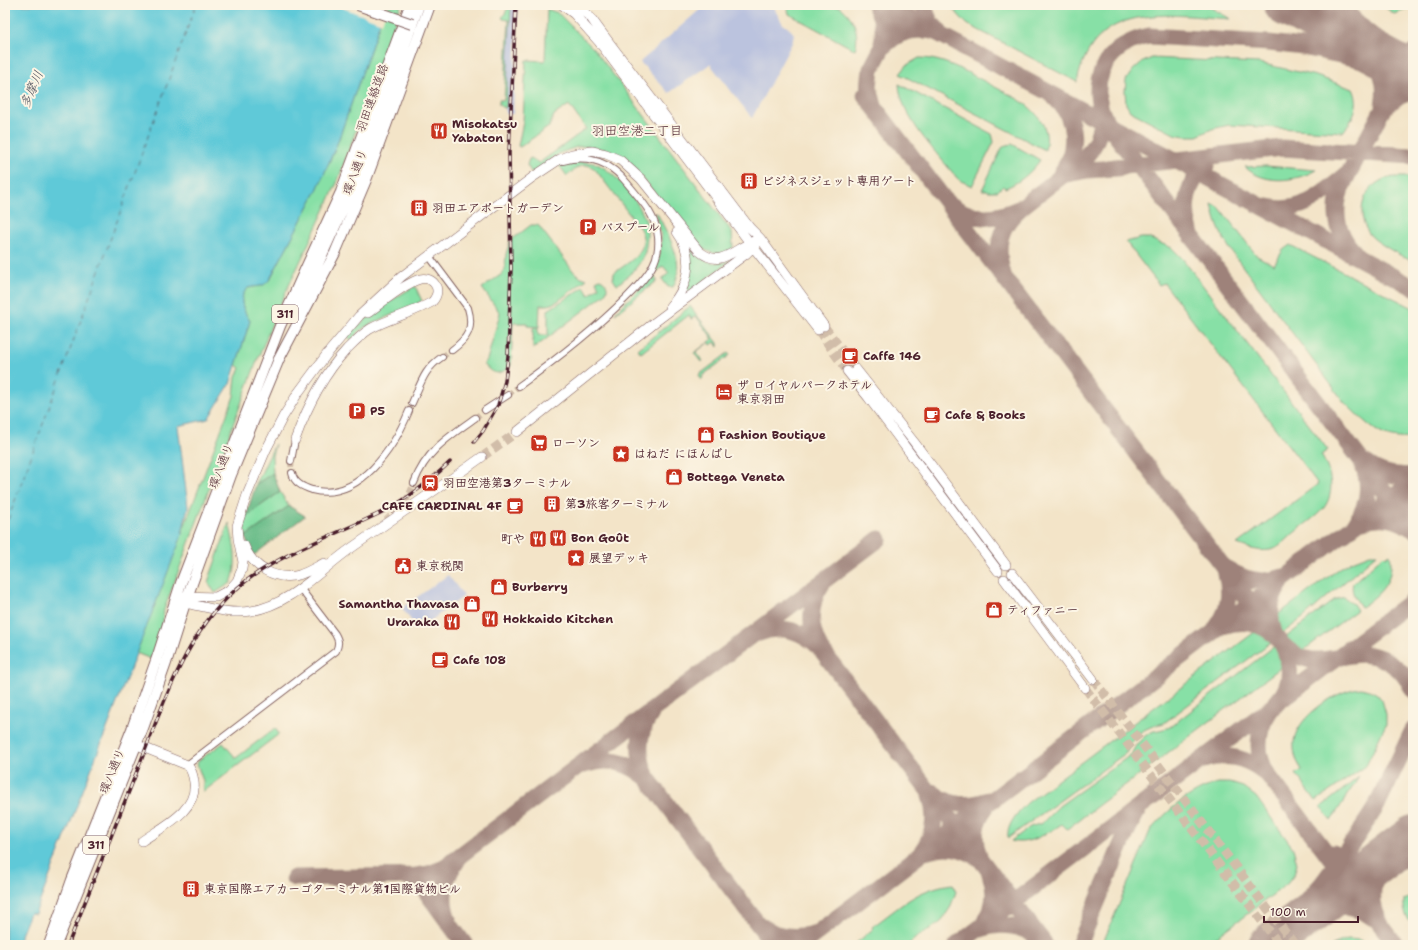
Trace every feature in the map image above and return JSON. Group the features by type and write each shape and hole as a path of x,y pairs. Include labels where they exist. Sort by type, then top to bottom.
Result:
{"main road":[{"path":"358,5 412,24"},
{"name":"環八通り","path":"56,945 132,743 146,690 177,596 280,326 344,185 410,5"},
{"name":"羽田連絡道路","path":"328,244 357,178 419,5"},
{"name":"環八通り","path":"48,945 72,880 166,663 186,599 231,475 279,358 335,253 347,225 366,180 430,5"},
{"path":"280,326 328,244"},
{"path":"279,358 295,315 328,244"}],"street":[{"path":"562,5 574,14 599,42 752,245 821,328 760,238 750,228 600,29 591,18 576,5"},
{"path":"186,599 216,597 229,590 237,581 243,562 238,526 256,473 283,417 313,372 358,316 385,291 429,256 560,159 572,154 592,151 614,156 626,164 641,179 699,251 705,255 714,258 725,258 752,245"},
{"path":"519,386 573,345 618,306 650,271 658,249 658,237 652,216 625,180 613,169 599,162 585,159 568,160 550,166"},
{"path":"635,174 638,181 680,237 685,247 687,257 688,271 686,282 682,291 655,322"},
{"path":"517,432 760,238"},
{"path":"429,256 468,308 470,314 469,331 462,343 452,350"},
{"path":"291,461 295,440 301,423 333,366 355,341 368,330 432,302 437,295 434,282 429,279 418,279 401,289 351,326"},
{"path":"412,403 426,372 432,364 442,357"},
{"path":"998,572 868,397 852,370 914,442 1006,565"},
{"path":"485,410 508,395"},
{"path":"292,473 297,482 309,489 318,491 333,492 352,486 384,455 402,428 409,411"},
{"path":"414,483 421,466 435,448 474,418"},
{"path":"177,596 234,613 268,607 279,602 300,588 345,552 482,457"},
{"path":"241,516 242,536 246,550 253,561 270,573 285,576 297,575 312,570 345,552"},
{"path":"375,531 385,521"},
{"path":"1012,573 1093,679"},
{"path":"1004,579 1085,688"},
{"path":"187,765 336,651 339,646 339,640 300,588"},
{"path":"132,743 187,765 193,773 195,786 193,797 181,814 142,842"}],"shaded area":[{"path":"511,5 518,5 513,114 505,114"},
{"path":"705,5 774,5 783,24 794,34 792,43 752,118 710,64 669,93 640,62"},
{"path":"448,575 464,596 418,630 402,608"}],"green space":[{"path":"386,5 401,5 337,183 277,311 252,374 164,610 163,622 151,659 136,653 234,396 236,377 240,368 236,365 250,321 243,308 243,296 248,288 265,284 270,279 317,190 337,144"},
{"path":"508,5 511,5 506,108 499,105 499,100 504,100 509,20 502,18"},
{"path":"787,5 839,6 849,15 854,25 857,37 855,50 789,14"},
{"path":"951,5 1206,5 1231,19 1159,16 1136,18 1116,25 1099,37 1086,56 1077,82 967,24"},
{"path":"1382,5 1411,5 1406,10 1394,14"},
{"path":"547,9 558,13 594,49 732,232 733,248 729,251 717,253 709,252 701,248 627,160 612,151 588,146 577,147 560,153 535,172 531,172 527,165 529,159 531,158 539,163 586,129 569,105 554,115 550,126 520,147 518,146 523,122 526,60 545,61"},
{"path":"919,58 949,64 1027,105 1032,109 1044,126 1047,140 1045,150 900,74 907,65"},
{"path":"1152,58 1259,63 1316,76 1353,89 1356,100 1355,111 1353,117 1343,132 1229,125 1212,129 1197,136 1174,134 1130,111 1126,104 1126,80 1133,70 1141,63"},
{"path":"899,84 992,134 994,142 972,186 957,178 921,134 906,109 901,97"},
{"path":"1012,144 1040,160 1035,167 1015,184 1005,188 1003,186 998,191 982,190 1002,148 1006,145"},
{"path":"578,161 597,164 619,181 633,197 646,222 647,241 643,257 633,271 617,285 613,279 614,273 638,254 643,242 643,235 639,227 595,169 587,165 580,166 567,176 559,165"},
{"path":"1266,166 1316,170 1299,177 1280,180 1261,177 1245,167"},
{"path":"1392,177 1413,177 1413,262 1391,250 1371,236 1366,229 1362,212 1366,196 1370,189 1376,184 1384,179"},
{"path":"1212,204 1219,207 1257,256 1274,265 1283,250 1290,245 1413,308 1413,438 1395,438 1380,433 1363,420 1344,402 1224,240 1218,227"},
{"path":"657,213 674,249 678,268 677,278 673,287 668,287 662,279 669,273 663,266 653,274 657,281 615,314 619,308 634,295 651,274 656,265 661,246 659,225 655,214"},
{"path":"531,225 539,226 574,272 587,279 558,301 549,305 540,305 539,327 527,326 527,323 513,323 511,366 497,373 490,371 484,364 487,360 500,313 482,288 502,274 505,268 506,254 510,241"},
{"path":"1141,238 1148,238 1172,248 1182,258 1328,450 1321,455 1331,482 1330,496 1327,503 1323,509 1280,546 1273,549 1257,550 1237,544 1318,484 1164,283 1159,285 1126,242"},
{"path":"691,249 704,260 709,262 720,263 731,260 682,298 689,280"},
{"path":"600,279 607,285 605,294 533,349 533,328 538,328 538,335 548,335 548,310 584,287 589,295 599,287 596,281"},
{"path":"415,286 422,301 367,326 351,340 347,336 380,309"},
{"path":"690,306 718,343 718,347 715,342 711,345 709,342 696,352 703,361 701,362 694,353 713,339 696,316 691,319 689,315 641,353 638,349"},
{"path":"728,353 730,355 702,376 703,378 701,380 700,374"},
{"path":"275,444 272,456 273,473 256,484"},
{"path":"273,473 280,492 246,516 256,484"},
{"path":"280,492 289,506 245,537 244,526 246,516"},
{"path":"289,506 305,516 254,555 245,537"},
{"path":"229,523 235,553 235,568 231,583 215,593 208,582"},
{"path":"1370,554 1377,554 1304,617 1164,723 1142,731 1132,741 1126,753 1008,838 1011,824 1027,803 1340,568 1352,561"},
{"path":"1390,554 1390,571 1385,585 1375,597 1361,607 1355,598 1352,589 1353,583 1384,555 1386,557"},
{"path":"1344,597 1353,604 1357,610 1067,829 1062,824 1038,838 1024,842 1011,841 1030,827 1042,823 1059,806 1132,754 1140,740 1154,731 1170,727 1334,600"},
{"path":"1361,688 1370,690 1377,694 1382,700 1386,714 1386,724 1366,766 1316,801 1296,774 1302,770 1294,749 1294,741 1297,732 1302,722 1310,714 1330,699 1341,693"},
{"path":"275,728 279,734 203,792 203,781 197,764 199,760 223,743 236,758"},
{"path":"1359,777 1331,821 1321,807"},
{"path":"1218,783 1230,783 1243,787 1256,797 1293,848 1297,864 1294,875 1287,884 1206,945 1166,945 1165,943 1163,945 1102,945 1150,831 1172,808 1199,790"},
{"path":"953,884 956,892 950,908 940,923 918,936 908,945 854,945 873,929 872,927 909,900 919,894 940,886"},
{"path":"1413,896 1413,926 1408,920 1404,907 1404,900"},
{"path":"1348,939 1361,940 1368,945 1332,945"}],"water":[{"name":"多摩川","path":"5,5 386,5 337,144 317,190 270,279 265,284 248,288 243,296 243,308 250,321 230,384 208,419 178,426 188,507 181,538 35,914 30,913 17,945 5,945"}],"pier":[{"path":"335,5 387,5 388,6 382,23"}],"ferry route":[{"path":"5,528 196,5"}],"taxiway":[{"path":"875,5 882,24 882,43"},
{"path":"885,5 1413,287"},
{"path":"874,106 869,87 871,69 905,5"},
{"path":"923,5 930,22 939,31"},
{"path":"1339,5 1365,30 1413,68"},
{"path":"885,45 895,37 907,32 919,30 932,31"},
{"path":"1413,77 1363,60 1303,47 1269,43 1149,36 1133,41 1119,49 1109,59 1102,71 1098,85 1099,99 1103,114 1111,129 1413,529"},
{"path":"1360,45 1367,51 1377,64 1383,79 1383,105"},
{"path":"1355,253 1343,237 1340,228 1337,210 1340,191 1413,53"},
{"path":"1387,105 1400,95 1413,90"},
{"path":"865,95 1282,644 1295,654 1311,660 1361,654 1380,658 1396,667 1408,681 1413,690"},
{"path":"1055,98 1068,115 1073,134 1070,155 1067,165 1061,174"},
{"path":"1003,274 999,246 1001,235 1006,226 1020,208 1081,161 1091,150 1099,131 1101,116 1100,109"},
{"path":"1107,168 1282,148 1413,156"},
{"path":"1190,230 1186,212 1188,195 1195,179 1207,166"},
{"path":"1067,174 1088,170 1118,168"},
{"path":"1268,207 1280,209 1301,205 1320,196 1346,175"},
{"path":"950,204 967,214 983,217 992,217 1018,209"},
{"path":"1366,463 1371,467 1388,474 1400,476 1413,475"},
{"path":"1356,522 1366,502 1367,495 1367,480 1363,466"},
{"path":"801,945 1413,481"},
{"path":"1413,489 1409,508 1413,526"},
{"path":"1363,521 1376,518 1388,518 1411,528"},
{"path":"294,878 416,876 429,874 442,869 879,539"},
{"path":"1227,569 1240,576 1254,580 1268,581 1283,577"},
{"path":"1216,628 1224,615 1228,601 1229,594 1225,572"},
{"path":"1274,632 1271,619 1271,607 1274,595 1281,583"},
{"path":"820,648 816,640 812,624 812,608 817,592 822,584"},
{"path":"957,945 1413,600"},
{"path":"1223,626 1236,623 1249,623 1261,626 1272,633"},
{"path":"759,633 768,630 784,629 800,633 820,648 1044,943"},
{"path":"1282,644 1287,656 1289,669 1288,682 1283,694 1270,711 1261,729 1259,744 1261,760 1264,768 1396,945"},
{"path":"651,714 643,730 640,746 642,763 648,779 774,945"},
{"path":"1263,945 1290,920 1321,885 1355,839 1376,807 1413,730"},
{"path":"1204,760 1222,757 1238,758 1254,765 1268,775"},
{"path":"584,765 601,761 618,762 633,768 648,779"},
{"path":"932,792 945,800 958,804 973,804 988,800"},
{"path":"922,851 932,832 934,818 930,796"},
{"path":"979,855 975,836 979,818 986,807"},
{"path":"1079,945 1128,829 1138,810"},
{"path":"1387,857 1413,839"},
{"path":"929,850 948,847 966,851 977,857"},
{"path":"1333,853 1349,859 1364,860 1379,857 1395,850"},
{"path":"1377,916 1373,900 1374,884 1379,869 1388,855"},
{"path":"448,919 444,903 446,881 457,861"},
{"path":"984,923 988,917 994,893 990,874"},
{"path":"402,876 411,879 424,889 465,945"},
{"path":"1311,913 1327,908 1343,907 1358,910 1373,918"},
{"path":"981,929 1003,925 1017,927 1037,937"},
{"path":"761,926 774,933 787,936 802,936 816,933"}],"runway":[{"path":"1285,5 1413,73"},
{"path":"1269,945 1413,836"}],"tunnel":[{"path":"824,326 856,369"},
{"path":"818,330 847,371"},
{"path":"442,357 452,350"},
{"path":"508,395 519,386"},
{"path":"475,418 485,410"},
{"path":"482,457 517,432"},
{"path":"291,461 292,473"},
{"path":"386,520 407,499 414,483"},
{"path":"1093,679 1295,945"},
{"path":"1085,688 1280,945"}],"railway":[{"path":"474,442 483,431 498,405 505,381 508,356 511,268 509,152 516,5"},
{"path":"68,945 166,696 191,645 207,622 225,600 246,581 262,570 278,560 365,520 400,502 418,490 450,462"}],"place":[{"name":"Misokatsu Yabaton","path":"439,131"},
{"name":"ビジネスジェット専用ゲート","path":"749,181"},
{"name":"羽田エアポートガーデン","path":"419,208"},
{"name":"バスプール","path":"588,227"},
{"name":"Caffe 146","path":"850,356"},
{"name":"ザ ロイヤルパークホテル 東京羽田","path":"724,392"},
{"name":"P5","path":"357,411"},
{"name":"Cafe & Books","path":"932,415"},
{"name":"Fashion Boutique","path":"706,435"},
{"name":"ローソン","path":"539,443"},
{"name":"はねだ にほんばし","path":"621,454"},
{"name":"Bottega Veneta","path":"674,477"},
{"name":"羽田空港第3ターミナル","path":"430,483"},
{"name":"第3旅客ターミナル","path":"552,504"},
{"name":"CAFE CARDINAL 4F","path":"515,506"},
{"name":"Bon Goût","path":"558,538"},
{"name":"町や","path":"538,539"},
{"name":"展望デッキ","path":"576,558"},
{"name":"東京税関","path":"403,566"},
{"name":"Burberry","path":"499,587"},
{"name":"Samantha Thavasa","path":"472,604"},
{"name":"ティファニー","path":"994,610"},
{"name":"Hokkaido Kitchen","path":"490,619"},
{"name":"Uraraka","path":"452,622"},
{"name":"Cafe 108","path":"440,660"},
{"name":"東京国際エアカーゴターミナル第1国際貨物ビル","path":"191,889"}],"district":[{"name":"羽田空港二丁目","path":"637,130"}]}
